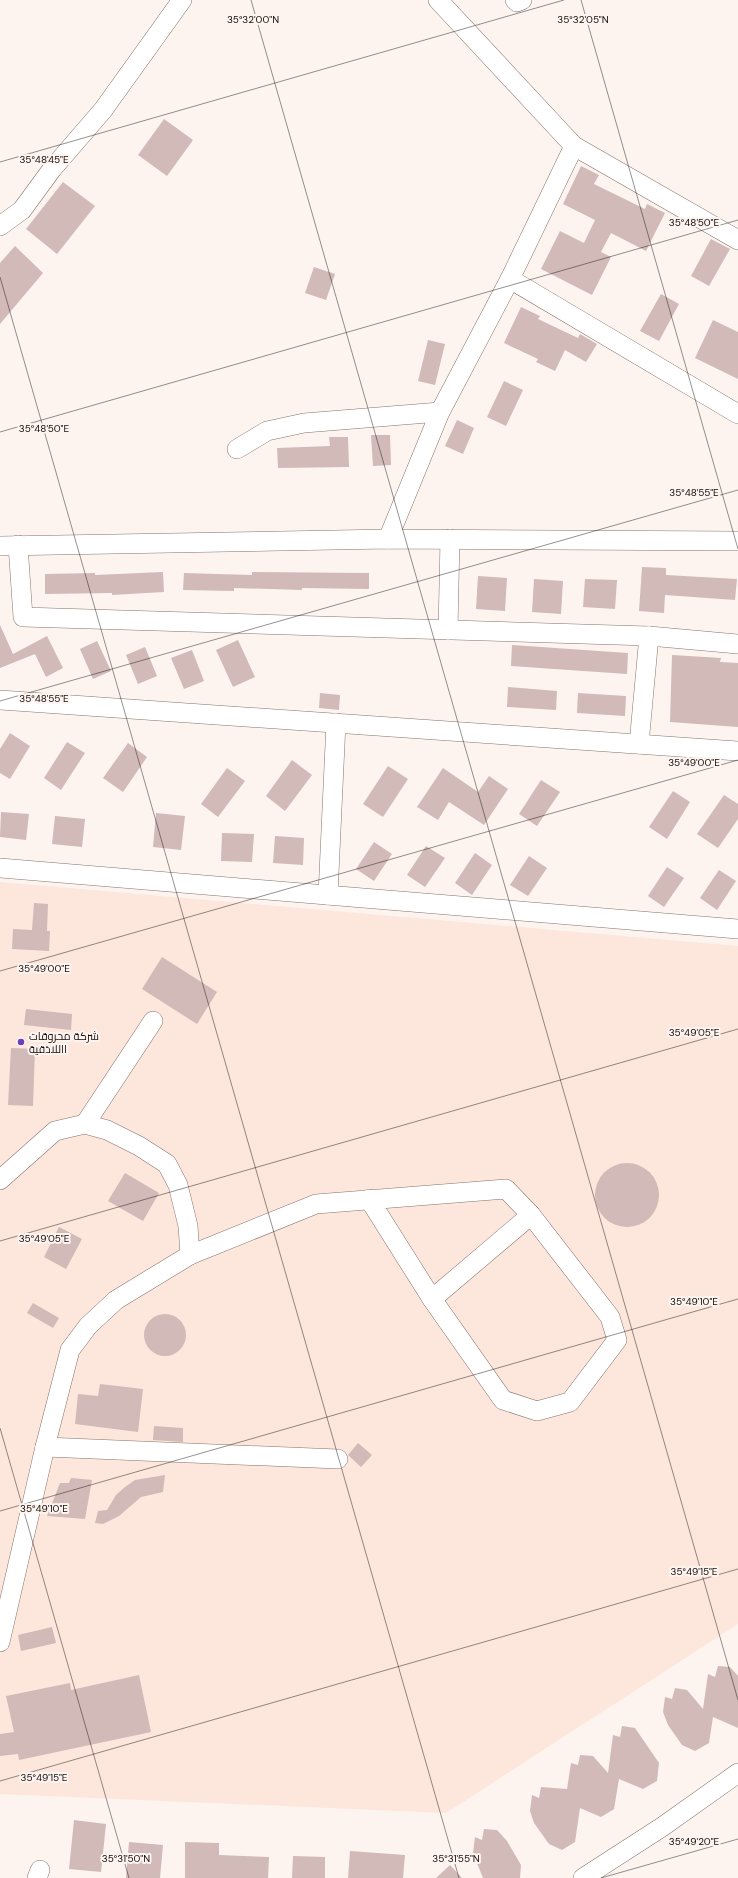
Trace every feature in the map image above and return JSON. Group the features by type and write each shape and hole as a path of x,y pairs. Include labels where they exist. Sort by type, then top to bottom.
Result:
{"street":[{"path":"0,226 22,210 52,168 103,110 182,0"},
{"path":"438,0 574,146 738,240"},
{"path":"515,0 517,2 522,0"},
{"path":"388,539 440,412 510,280 574,146"},
{"path":"510,280 738,414"},
{"path":"237,449 267,431 304,423 440,412"},
{"path":"738,541 388,539 9,546 23,617 649,636 738,644"},
{"path":"448,630 450,539"},
{"path":"638,744 649,636"},
{"path":"0,700 738,751"},
{"path":"328,895 336,723"},
{"path":"0,868 738,929"},
{"path":"85,1124 153,1020"},
{"path":"0,1180 55,1131 85,1124 107,1130 167,1164 178,1185 188,1226 190,1255"},
{"path":"0,1642 45,1447 70,1350 88,1326 116,1300 190,1255 316,1204 369,1199 506,1188 531,1215 610,1317 617,1340 570,1402 537,1411 503,1400 432,1299 369,1199"},
{"path":"432,1299 531,1215"},
{"path":"45,1447 338,1459"},
{"path":"583,1878 662,1827 738,1773"}],"shaded area":[{"path":"0,882 738,946 738,1624 446,1813 0,1794"}],"building":[{"path":"164,119 193,140 167,176 138,155"},
{"path":"581,166 599,175 594,184 645,209 647,204 665,213 646,251 611,233 601,252 611,257 592,295 541,269 560,231 584,243 595,220 563,204"},
{"path":"63,182 95,206 57,254 26,229"},
{"path":"711,239 730,249 709,286 691,276"},
{"path":"15,246 43,273 0,324 0,263"},
{"path":"314,267 335,274 326,300 305,293"},
{"path":"661,294 679,304 659,341 640,331"},
{"path":"521,307 540,316 538,319 578,338 580,334 597,344 586,362 565,350 555,371 536,362 538,359 504,343"},
{"path":"713,320 738,332 738,379 695,358"},
{"path":"428,340 445,344 435,385 418,381"},
{"path":"504,381 523,390 506,426 487,417"},
{"path":"457,420 474,428 463,454 445,446"},
{"path":"371,435 390,435 391,465 373,466"},
{"path":"329,437 348,437 349,467 278,468 277,448 330,446"},
{"path":"642,567 666,568 666,575 737,579 735,600 665,595 664,613 639,611"},
{"path":"163,572 164,592 112,595 112,593 45,594 45,574 95,573 95,575"},
{"path":"252,572 369,573 369,589 302,588 302,590 234,588 234,591 183,590 184,573 252,575"},
{"path":"478,576 507,578 505,611 476,609"},
{"path":"534,579 563,581 561,614 532,612"},
{"path":"585,579 617,580 615,609 583,607"},
{"path":"0,625 13,654 47,636 63,668 46,677 35,654 0,668"},
{"path":"238,640 255,677 233,687 216,650"},
{"path":"97,641 111,671 93,679 80,649"},
{"path":"512,645 628,653 627,674 511,666"},
{"path":"145,647 157,676 138,684 126,655"},
{"path":"192,650 204,681 184,689 171,658"},
{"path":"672,655 721,658 720,662 738,663 738,727 670,722"},
{"path":"508,687 557,691 556,710 507,707"},
{"path":"320,693 340,695 339,710 319,708"},
{"path":"578,693 626,696 625,716 577,713"},
{"path":"10,733 30,746 10,779 0,773 0,749"},
{"path":"67,742 85,753 61,790 44,778"},
{"path":"128,743 147,757 123,792 103,778"},
{"path":"292,760 312,775 285,811 266,796"},
{"path":"388,766 408,779 383,817 363,804"},
{"path":"227,768 245,781 218,817 201,804"},
{"path":"443,768 478,792 489,776 508,789 484,825 449,802 438,820 417,807"},
{"path":"541,780 560,792 537,826 519,814"},
{"path":"673,791 690,802 667,839 649,827"},
{"path":"724,795 738,804 738,819 718,848 697,834"},
{"path":"1,812 29,814 26,840 0,837"},
{"path":"156,813 185,816 181,850 153,847"},
{"path":"55,816 85,819 82,847 52,844"},
{"path":"222,833 254,834 252,862 221,861"},
{"path":"275,836 304,838 303,865 273,863"},
{"path":"374,842 392,854 374,881 356,869"},
{"path":"426,846 445,858 425,887 407,875"},
{"path":"475,853 492,865 472,895 455,883"},
{"path":"529,856 547,868 528,896 510,885"},
{"path":"667,867 684,878 664,907 648,896"},
{"path":"719,870 736,881 717,910 700,898"},
{"path":"34,903 48,904 47,931 50,931 49,951 12,949 13,929 32,930"},
{"path":"162,957 217,992 197,1024 142,989"},
{"path":"26,1009 72,1014 71,1030 24,1025"},
{"path":"11,1048 35,1049 33,1106 8,1105"},
{"path":"621,1163 633,1163 650,1172 657,1183 659,1195 657,1207 650,1218 633,1227 621,1227 609,1222 600,1213 595,1201 595,1189 600,1177 609,1168"},
{"path":"125,1173 159,1193 143,1221 108,1201"},
{"path":"59,1227 82,1239 66,1269 44,1257"},
{"path":"33,1303 59,1318 53,1328 27,1313"},
{"path":"161,1314 169,1314 177,1317 183,1323 186,1335 183,1347 177,1353 169,1356 161,1356 153,1353 147,1347 144,1339 144,1331 147,1323 153,1317"},
{"path":"100,1384 143,1389 138,1432 75,1424 78,1394 98,1396"},
{"path":"154,1426 183,1428 183,1442 153,1440"},
{"path":"358,1443 372,1455 361,1467 348,1455"},
{"path":"165,1475 163,1492 141,1497 119,1516 103,1524 95,1523 98,1511 107,1510 116,1495 135,1480"},
{"path":"71,1478 92,1480 85,1519 47,1516 60,1483 69,1483"},
{"path":"52,1627 56,1643 21,1651 18,1635"},
{"path":"718,1666 730,1667 738,1676 738,1728 713,1717 709,1743 695,1751 682,1745 668,1725 663,1712 665,1697 672,1699 675,1688 687,1690 703,1709 708,1674 715,1677"},
{"path":"139,1675 151,1732 19,1760 18,1754 0,1756 0,1734 14,1732 6,1696 70,1683 71,1690"},
{"path":"622,1726 635,1728 659,1763 657,1781 643,1789 619,1779 614,1809 601,1817 580,1808 575,1842 562,1850 549,1844 534,1823 530,1811 532,1795 539,1798 541,1787 567,1789 571,1763 578,1765 580,1755 593,1756 608,1773 613,1735 620,1737"},
{"path":"74,1820 106,1824 101,1872 69,1869"},
{"path":"484,1829 497,1830 507,1841 521,1865 520,1878 483,1878 473,1853 475,1837 482,1840"},
{"path":"129,1842 163,1845 160,1878 126,1878"},
{"path":"185,1842 219,1843 219,1855 269,1857 268,1878 185,1878"},
{"path":"350,1851 405,1855 403,1878 348,1878"},
{"path":"293,1856 325,1857 325,1878 292,1878"},
{"path":"450,1865 462,1878 436,1878"}],"place":[{"name":"شركة محروقات االلاذقية","path":"21,1042"}]}
